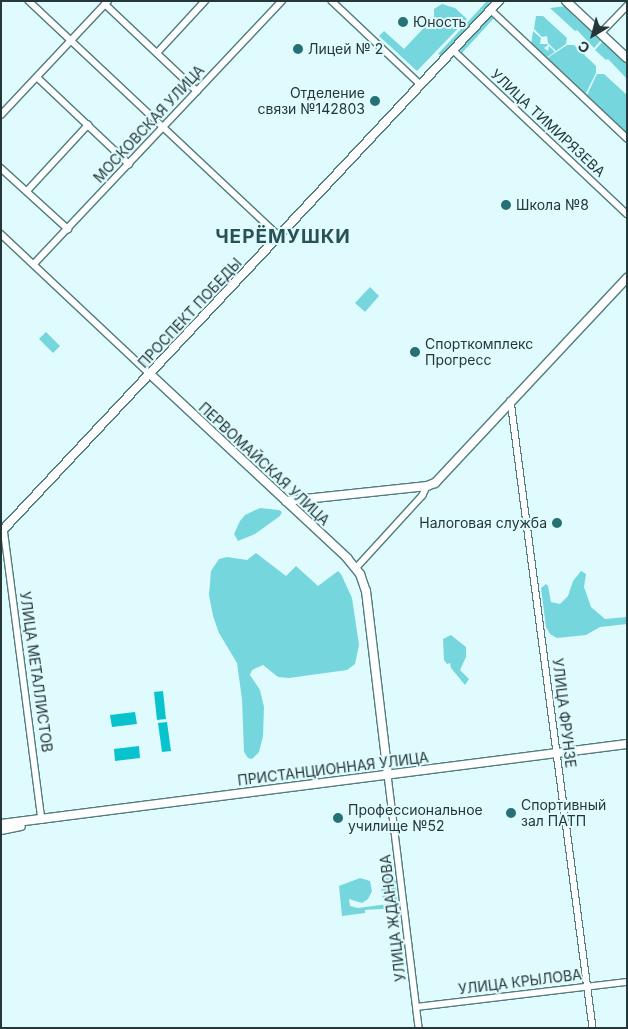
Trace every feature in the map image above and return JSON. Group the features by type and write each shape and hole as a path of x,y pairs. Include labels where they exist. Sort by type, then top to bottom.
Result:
{"main road":[{"name":"ПРОСПЕКТ ПОБЕДЫ","path":"3,530 453,50 493,12 498,1"},
{"path":"566,1 627,58"},
{"path":"286,501 427,486 438,480 627,278"},
{"name":"ПЕРВОМАЙСКАЯ УЛИЦА","path":"150,374 356,568 366,591 388,775"},
{"name":"ПРИСТАНЦИОННАЯ УЛИЦА","path":"1,824 627,744"},
{"name":"ПРИСТАНЦИОННАЯ УЛИЦА","path":"1,830 42,820"}],"street":[{"path":"29,1 279,236"},
{"path":"157,53 205,1"},
{"name":"МОСКОВСКАЯ УЛИЦА","path":"34,264 282,1"},
{"path":"332,1 420,85"},
{"path":"1,115 4,108 37,77 107,3 197,91"},
{"path":"600,34 627,6"},
{"path":"493,12 627,138"},
{"name":"УЛИЦА ТИМИРЯЗЕВА","path":"453,50 627,214"},
{"path":"37,77 129,164"},
{"path":"27,191 88,126"},
{"path":"1,168 68,229"},
{"name":"ПЕРВОМАЙСКАЯ УЛИЦА","path":"1,234 150,374"},
{"name":"УЛИЦА ФРУНЗЕ","path":"511,401 593,1028"},
{"path":"356,568 422,496 427,486"},
{"name":"УЛИЦА МЕТАЛЛИСТОВ","path":"3,530 42,820"},
{"name":"УЛИЦА ЖДАНОВА","path":"388,775 419,1028"},
{"name":"УЛИЦА КРЫЛОВА","path":"417,1007 627,982"}],"shaded area":[{"path":"487,1 491,4 442,56 438,54"},
{"path":"442,4 455,8 467,19 417,71 379,36 384,31 404,49 434,17 434,9"},
{"path":"566,6 576,18 602,39 594,48 577,30 575,31 550,8"},
{"path":"492,15 495,17 461,54 461,47"},
{"path":"536,16 543,16 567,38 566,44 556,51 548,43 547,36 542,37 534,29"},
{"path":"533,31 541,38 540,44 548,45 544,48 548,51 549,46 555,52 546,58 531,45"},
{"path":"603,41 627,63 627,79 608,59 606,60 595,50"},
{"path":"567,45 574,45 596,66 596,73 585,95 546,59"},
{"path":"597,74 604,74 627,95 627,135 586,97"},
{"path":"370,287 379,296 365,312 355,303"},
{"path":"46,332 60,346 53,353 39,339"},
{"path":"260,508 282,512 280,516 255,534 238,541 234,534 240,521 245,515"},
{"path":"256,553 286,576 296,566 318,586 338,571 352,598 359,645 355,664 347,670 289,678 278,677 263,665 252,670 250,675 260,690 264,707 263,736 259,752 252,759 248,758 244,752 242,699 237,663 219,633 209,595 211,571 219,559 227,557 247,560"},
{"path":"581,571 586,574 584,587 591,607 605,619 627,617 627,624 600,627 586,635 557,638 550,634 546,627 541,588 546,584 551,602 560,604 568,596 573,581"},
{"path":"451,635 466,647 466,657 460,670 469,679 465,685 451,668 450,663 447,664 444,660 443,639"},
{"path":"163,691 166,719 157,720 154,692"},
{"path":"135,712 137,724 112,727 110,715"},
{"path":"167,722 171,751 162,752 158,723"},
{"path":"139,746 140,758 115,761 114,749"},
{"path":"360,878 370,881 372,891 368,899 362,903 349,899 350,906 358,908 388,904 388,901 383,899 381,888 383,880 387,878 394,879 396,882 397,908 365,910 365,913 342,916 339,886"}],"place":[{"name":"Юность","path":"403,22"},
{"name":"Лицей № 2","path":"298,49"},
{"name":"Отделение связи №142803","path":"375,101"},
{"name":"Школа №8","path":"506,205"},
{"name":"Спорткомплекс Прогресс","path":"415,352"},
{"name":"Налоговая служба","path":"557,523"},
{"name":"Спортивный зал ПАТП","path":"511,813"},
{"name":"Профессиональное училище №52","path":"338,818"}],"district":[{"name":"ЧЕРЁМУШКИ","path":"283,237"}]}
